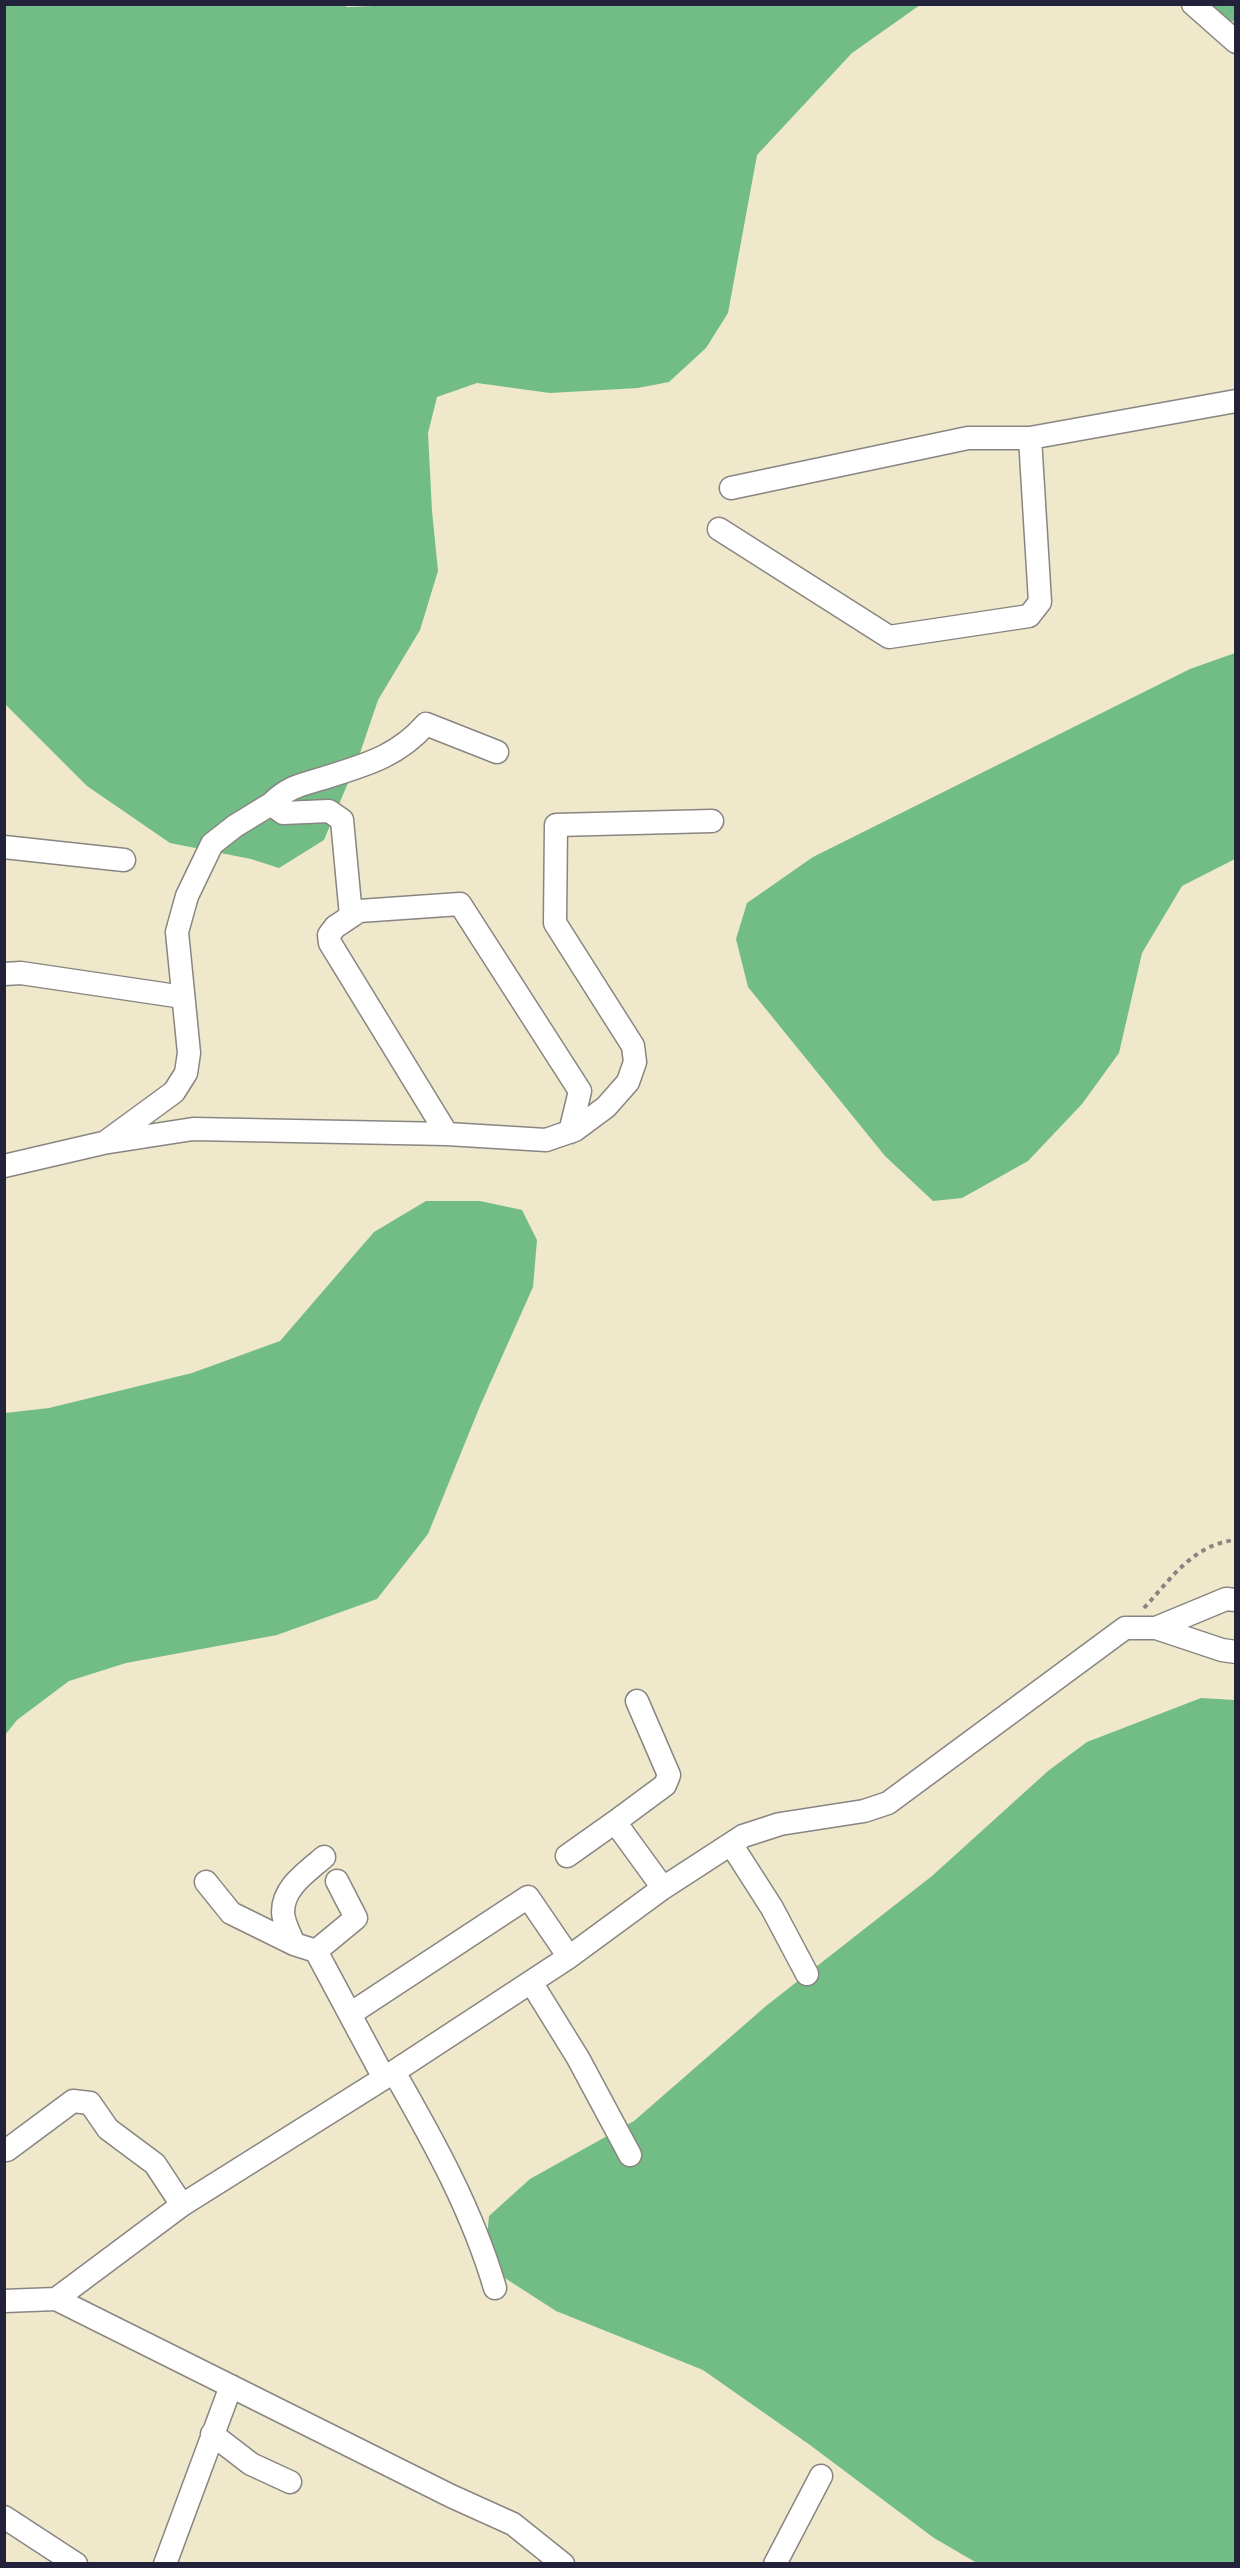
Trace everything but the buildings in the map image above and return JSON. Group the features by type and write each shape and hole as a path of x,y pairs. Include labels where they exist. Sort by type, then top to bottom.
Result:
{"street":[{"path":"1193,4 1236,42"},
{"path":"731,488 968,438 1030,438 1236,401"},
{"path":"719,529 888,637 1029,616 1040,602 1030,438"},
{"path":"104,1143 174,1092 186,1073 189,1053 177,932 187,896 212,844 271,804 285,790 390,755 411,741 426,724 497,752"},
{"path":"271,804 283,813 329,811 342,820 351,916"},
{"path":"4,1166 104,1143 194,1130 447,1134 546,1140 572,1131 606,1107 628,1082 635,1062 633,1046 555,923 556,825 712,821"},
{"path":"4,847 124,860"},
{"path":"447,1134 330,943 328,935 335,927 359,911 460,904 580,1091 572,1131"},
{"path":"4,974 21,973 183,997"},
{"path":"1156,1628 1226,1599 1236,1600"},
{"path":"56,2298 182,2205 389,2075 531,1982 663,1888 743,1836 780,1824 864,1811 888,1803 1125,1628 1156,1628 1222,1650 1236,1652"},
{"path":"567,1856 665,1785 669,1775 637,1701"},
{"path":"615,1822 663,1888"},
{"path":"731,1844 772,1908 807,1974"},
{"path":"294,1944 283,1914 285,1897 297,1881 324,1857"},
{"path":"316,1951 356,1918 337,1881"},
{"path":"206,1882 231,1913 294,1944 316,1951 350,2014 441,2155 486,2256 495,2288"},
{"path":"350,2014 528,1897 569,1957"},
{"path":"531,1982 578,2058 630,2155"},
{"path":"8,2150 73,2102 90,2103 108,2129 155,2164 182,2205"},
{"path":"4,2301 56,2298 451,2496 513,2524 563,2564"},
{"path":"165,2564 231,2386"},
{"path":"212,2434 251,2464 290,2482"},
{"path":"775,2564 821,2476"},
{"path":"4,2517 76,2564"}],"path":[{"path":"1125,1628 1192,1555 1219,1542 1236,1540"}],"green space":[{"path":"342,4 347,7 428,4 920,5 852,53 757,155 728,313 706,348 669,382 638,388 550,393 477,383 437,397 428,433 438,571 420,630 378,700 358,759 324,840 279,868 251,859 170,843 87,786 5,704 4,5"},
{"path":"1180,5 1235,5 1235,22"},
{"path":"1235,653 1235,859 1182,886 1142,953 1119,1053 1082,1104 1028,1161 962,1198 933,1201 885,1156 748,987 736,939 747,903 813,857 1190,669"},
{"path":"426,1201 480,1201 522,1210 537,1240 533,1287 480,1406 428,1534 377,1599 277,1635 126,1663 69,1681 17,1720 5,1735 5,1413 49,1408 192,1373 280,1341 374,1232"},
{"path":"1201,1698 1235,1700 1235,2563 977,2563 934,2538 810,2445 703,2370 556,2311 494,2271 486,2247 489,2216 530,2179 634,2121 766,2006 932,1876 1048,1771 1087,1742"}]}
